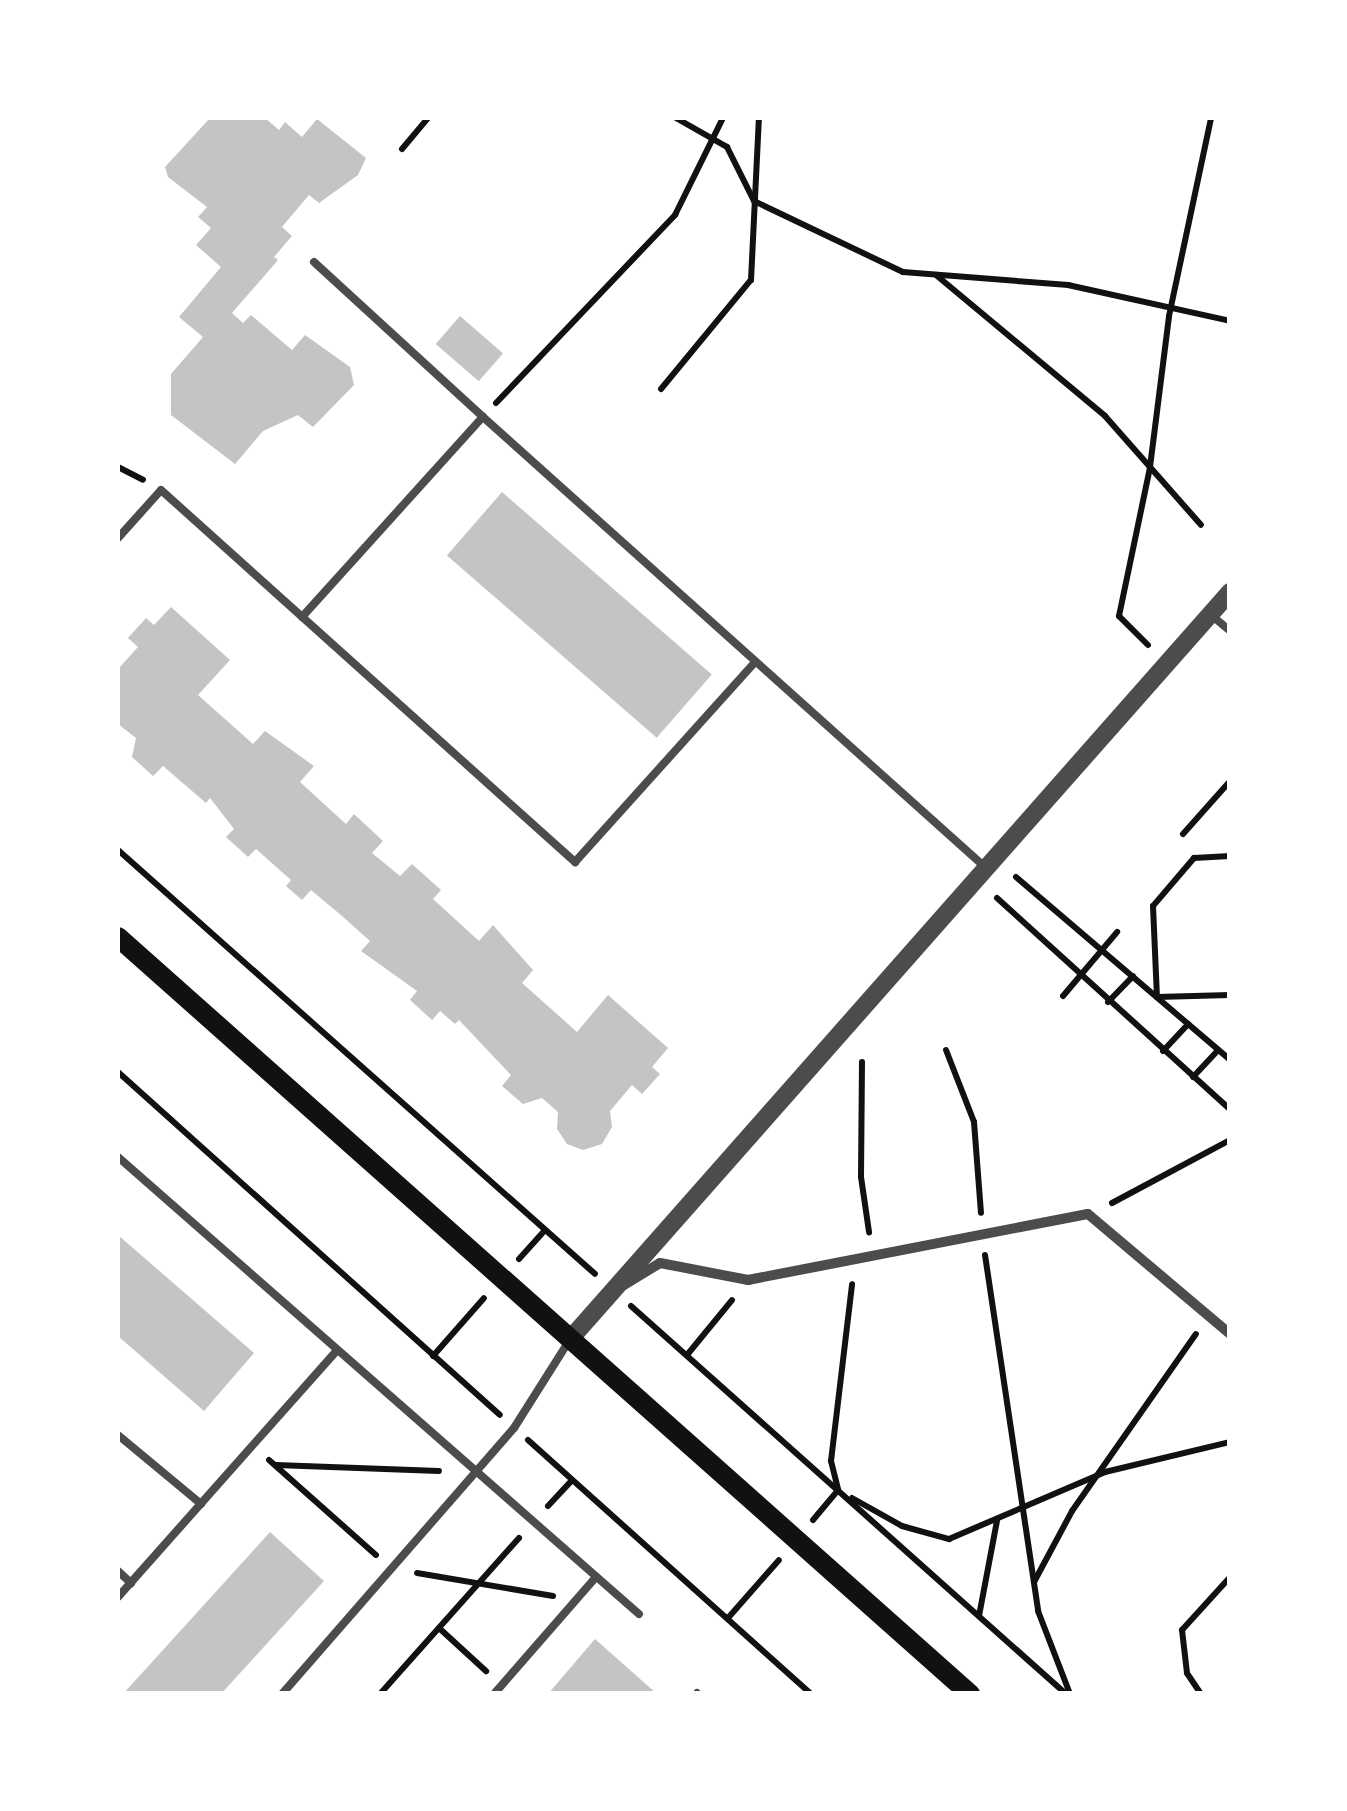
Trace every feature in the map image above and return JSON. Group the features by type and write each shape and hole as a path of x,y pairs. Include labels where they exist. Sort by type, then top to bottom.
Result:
{"main road":[{"path":"118,937 970,1694"}],"street":[{"path":"572,1337 1230,592"},
{"path":"614,1291 660,1264 748,1280 1088,1214 1230,1334"}],"lane":[{"path":"314,262 986,868"},
{"path":"302,617 483,417"},
{"path":"118,538 161,490 575,862 755,662"},
{"path":"1210,614 1230,631"},
{"path":"118,1157 639,1614"},
{"path":"282,1694 514,1428 572,1337"},
{"path":"118,1597 338,1350"},
{"path":"118,1435 201,1504"},
{"path":"118,1571 130,1582"},
{"path":"494,1694 596,1577"}],"path":[{"path":"402,149 428,118"},
{"path":"676,118 727,147 754,200 903,272 1068,285 1230,322"},
{"path":"483,417 675,215 723,118"},
{"path":"661,389 750,280 759,118"},
{"path":"1166,664 1119,616 1150,467 1171,308 1211,118"},
{"path":"935,275 1105,416 1201,524"},
{"path":"1183,834 1230,781"},
{"path":"1157,997 1153,906 1194,858 1230,856"},
{"path":"986,868 1024,880 1230,1060"},
{"path":"986,868 1000,908 1230,1109"},
{"path":"1063,996 1118,932"},
{"path":"1108,1002 1133,976"},
{"path":"1157,997 1230,995"},
{"path":"1163,1050 1188,1024"},
{"path":"946,1050 974,1122 982,1235 1019,1510 1033,1583 1070,1694"},
{"path":"1194,1078 1218,1050"},
{"path":"118,1072 811,1694"},
{"path":"1088,1214 1213,1154 1230,1140"},
{"path":"687,1355 748,1280"},
{"path":"1033,1583 1072,1512 1105,1472 1208,1315"},
{"path":"838,1490 902,1526 948,1539 1105,1472 1230,1442"},
{"path":"275,1465 476,1472"},
{"path":"380,1694 572,1480"},
{"path":"979,1616 998,1519"},
{"path":"1201,1694 1187,1672 1182,1630 1230,1576"},
{"path":"439,1628 502,1684"}],"building":[{"path":"210,118 265,118 279,130 285,122 302,137 317,119 366,158 358,175 319,203 309,195 282,227 292,236 274,257 278,260 232,313 243,323 251,315 292,350 305,335 350,367 354,385 313,427 298,415 263,431 235,464 171,415 171,374 203,337 179,317 221,267 196,245 211,228 198,217 207,207 168,177 165,167"},
{"path":"460,316 503,353 479,381 436,344"},
{"path":"502,492 712,674 657,738 447,555"},
{"path":"171,607 230,660 198,695 253,744 265,731 314,766 300,782 346,824 354,814 383,841 372,853 400,876 412,864 441,890 433,899 479,941 493,925 533,970 522,983 577,1032 608,995 668,1048 652,1067 660,1074 642,1094 632,1085 610,1111 612,1127 602,1144 583,1150 567,1144 557,1129 558,1112 542,1098 523,1104 502,1086 511,1075 459,1020 455,1024 440,1011 432,1020 410,1000 417,991 361,951 370,941 342,916 311,890 302,900 286,886 291,880 256,849 248,857 226,837 234,829 210,798 206,803 163,766 153,776 132,757 136,738 118,724 118,669 138,647 128,638 146,618 154,625"},
{"path":"118,1235 254,1353 204,1411 118,1336"},
{"path":"270,1532 324,1581 221,1694 123,1694"},
{"path":"595,1639 657,1694 548,1694"}]}
